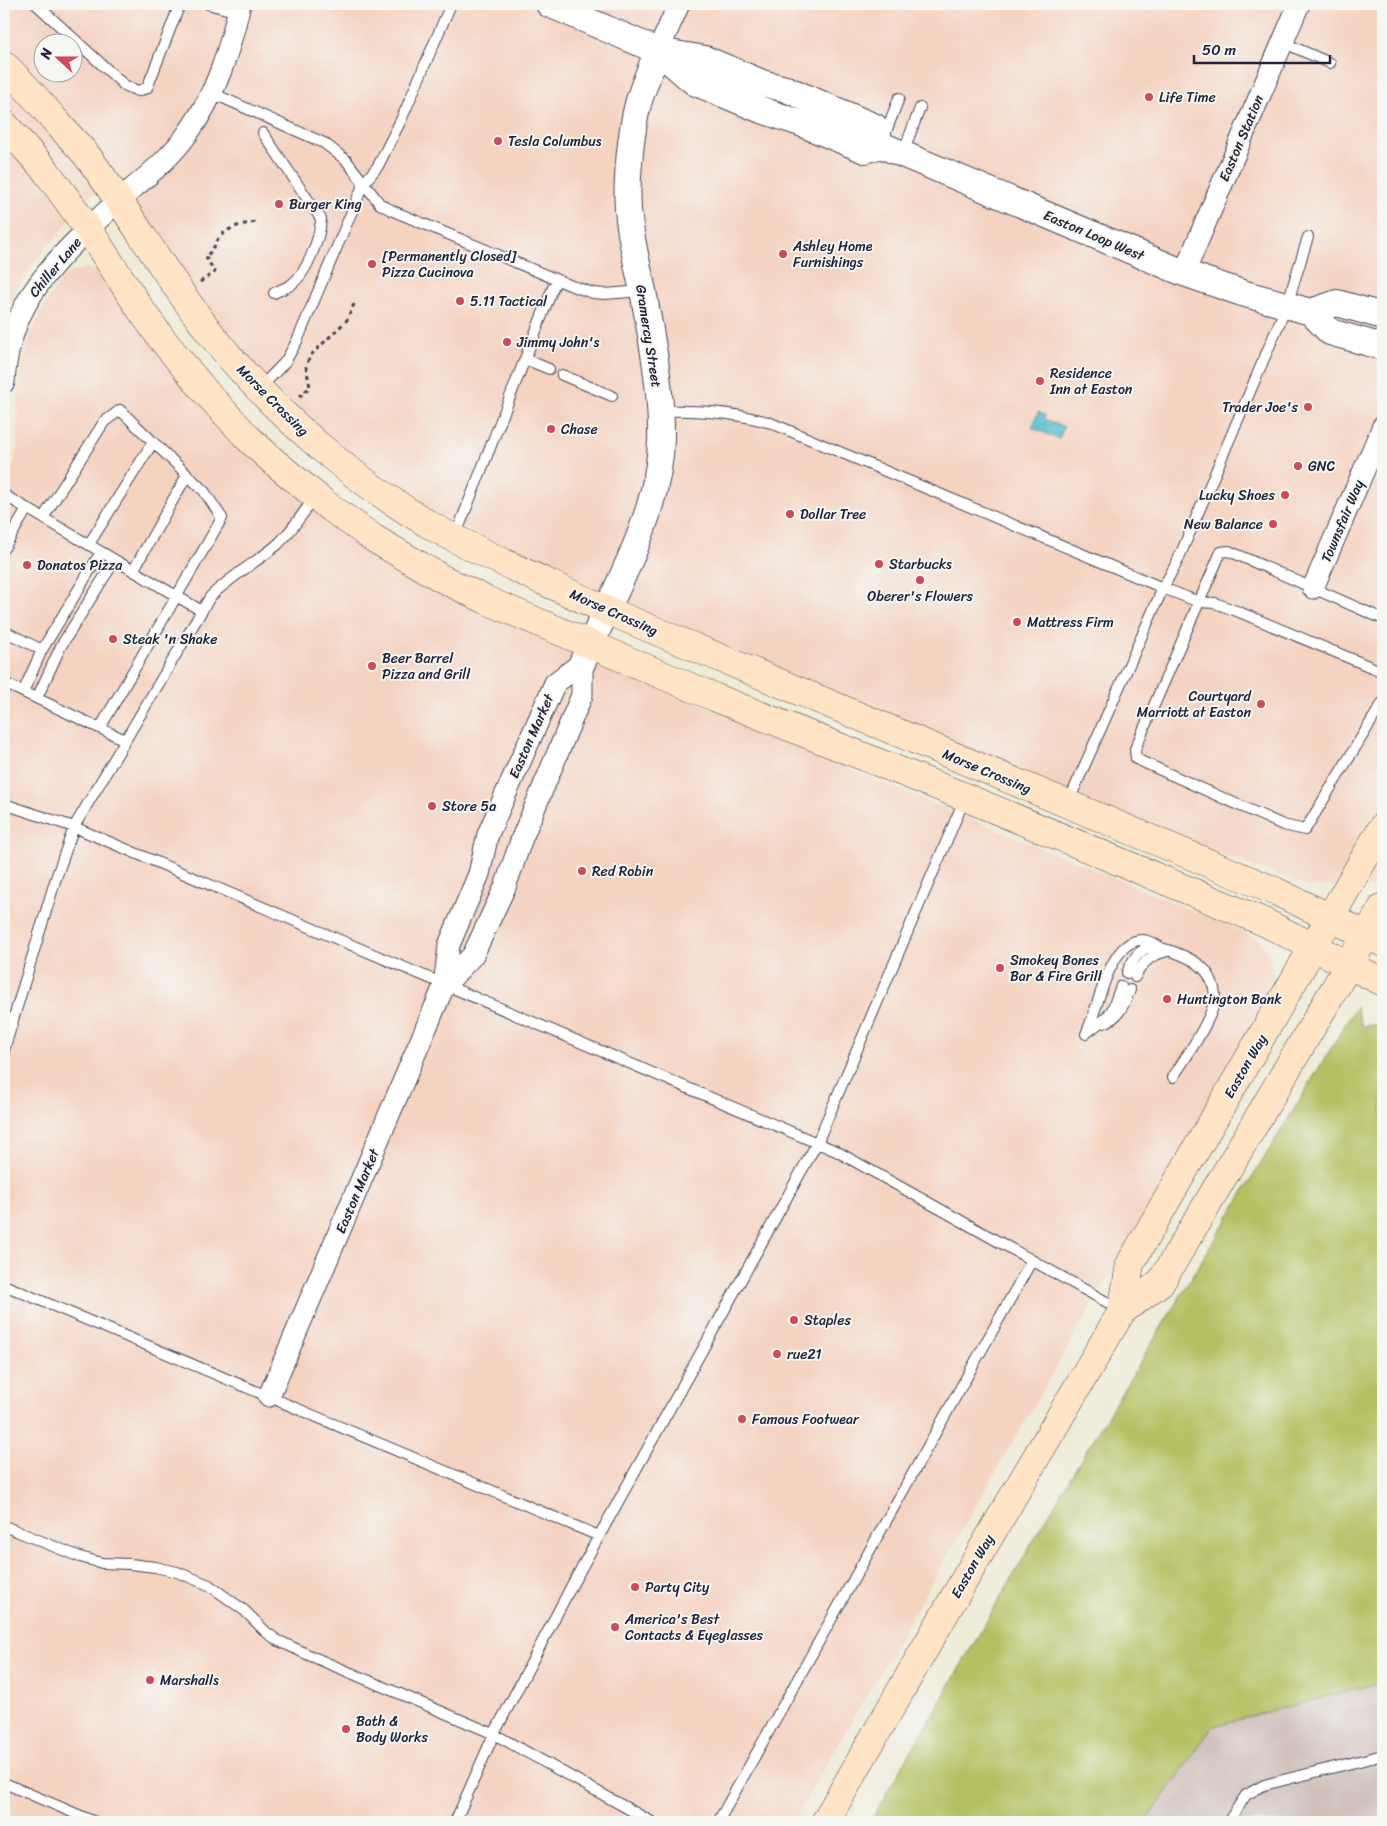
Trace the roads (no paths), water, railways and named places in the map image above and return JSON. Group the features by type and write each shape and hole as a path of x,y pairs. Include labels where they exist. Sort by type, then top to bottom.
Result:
{"main road":[{"name":"Morse Crossing","path":"4,65 87,156 103,215 151,324 203,390 249,439 316,496 373,538 441,578 586,654 714,697 965,797 1264,922 1383,982"},
{"name":"Morse Crossing","path":"4,124 46,171 103,215 196,314 233,361 308,436 356,475 403,507 454,538 506,565 606,610 1275,891 1375,939"},
{"name":"Easton Way","path":"825,1822 965,1578 1122,1311 1130,1264 1383,826"},
{"name":"Easton Way","path":"1122,1311 1161,1282 1349,965 1375,939 1383,907"}],"street":[{"name":"Easton Loop West","path":"549,4 658,51 694,82 750,106 803,124 865,150 892,150 1184,273 1242,293 1299,309"},
{"name":"Gramercy Street","path":"586,654 627,566 648,507 656,476 661,442 660,410 652,341 630,231 628,183 633,130 638,103 679,4"},
{"name":"Easton Station","path":"1184,273 1299,4"},
{"name":"Chiller Lane","path":"4,382 11,340 30,294 59,258 176,149 201,114 212,92 225,61 239,8"},
{"path":"1299,309 1337,303 1383,316"},
{"path":"1299,309 1330,332 1383,347"},
{"name":"Townsfair Way","path":"1313,588 1383,426"},
{"name":"Easton Market","path":"444,986 473,955 506,887 522,838 582,695 586,654"},
{"name":"Easton Market","path":"269,1396 444,986 450,945 479,874 488,834 555,683 586,654"}],"lane":[{"path":"36,4 124,86 138,91 147,88 180,4"},
{"path":"208,4 239,8"},
{"path":"260,389 284,362 297,341 364,183 378,166 402,118 450,4"},
{"path":"1282,42 1330,63"},
{"path":"212,92 324,143 346,160 380,204 393,211 556,280 593,292 605,294 643,291"},
{"path":"892,150 899,98"},
{"path":"892,150 920,108"},
{"path":"264,133 321,219 321,230 304,272 292,285 274,293"},
{"path":"1067,804 1163,588 1299,309 1308,237"},
{"path":"454,538 556,280"},
{"path":"525,359 549,369"},
{"path":"562,375 612,396"},
{"path":"43,518 104,422 120,410 204,491 222,518 100,728"},
{"path":"660,410 728,412 771,423 1163,588 1200,602 1215,603 1239,612 1383,672"},
{"path":"89,544 153,442"},
{"path":"133,570 188,475"},
{"path":"4,495 202,611"},
{"path":"4,1050 56,878 74,828 210,597 223,584 261,558 278,543 297,522 316,496"},
{"path":"4,548 27,508"},
{"path":"1383,619 1229,551 1221,552 1135,749 1136,759 1283,825 1305,830 1383,702"},
{"path":"23,692 42,650 101,552"},
{"path":"37,698 61,646 115,560"},
{"path":"4,631 42,650"},
{"path":"4,683 125,740"},
{"path":"456,1822 494,1734 599,1536 817,1143 965,797"},
{"path":"4,804 74,828 836,1151 1122,1311"},
{"path":"1125,988 1121,1011 1114,1018 1088,1033 1096,1003 1113,964 1119,954 1136,941 1148,941 1190,959 1202,967 1214,987 1215,997 1210,1015 1173,1077"},
{"path":"1131,975 1146,959 1166,949"},
{"path":"718,1822 1032,1260"},
{"path":"4,1285 599,1536"},
{"path":"4,1526 80,1557 102,1563 155,1567 177,1572 209,1584 245,1611 266,1632 278,1640 311,1656 494,1734 652,1822"},
{"path":"1228,1822 1246,1795 1264,1785 1383,1755"},
{"path":"4,1782 95,1822"}],"water":[{"path":"1038,412 1045,415 1044,419 1064,427 1059,439 1032,428"}],"place":[{"name":"Life Time","path":"1149,97"},
{"name":"Tesla Columbus","path":"498,141"},
{"name":"Burger King","path":"279,204"},
{"name":"Ashley Home Furnishings","path":"783,254"},
{"name":"[Permanently Closed] Pizza Cucinova","path":"372,264"},
{"name":"5.11 Tactical","path":"460,301"},
{"name":"Jimmy John's","path":"507,342"},
{"name":"Residence Inn at Easton","path":"1040,381"},
{"name":"Trader Joe's","path":"1308,407"},
{"name":"Chase","path":"551,429"},
{"name":"GNC","path":"1298,466"},
{"name":"Lucky Shoes","path":"1285,495"},
{"name":"Dollar Tree","path":"790,514"},
{"name":"New Balance","path":"1273,524"},
{"name":"Starbucks","path":"879,564"},
{"name":"Donatos Pizza","path":"27,565"},
{"name":"Oberer's Flowers","path":"920,580"},
{"name":"Mattress Firm","path":"1017,622"},
{"name":"Steak 'n Shake","path":"113,639"},
{"name":"Beer Barrel Pizza and Grill","path":"372,666"},
{"name":"Courtyard Marriott at Easton","path":"1261,704"},
{"name":"Store 5a","path":"432,806"},
{"name":"Red Robin","path":"582,871"},
{"name":"Smokey Bones Bar & Fire Grill","path":"1000,968"},
{"name":"Huntington Bank","path":"1167,999"},
{"name":"Staples","path":"794,1320"},
{"name":"rue21","path":"777,1354"},
{"name":"Famous Footwear","path":"742,1419"},
{"name":"Party City","path":"635,1587"},
{"name":"America's Best Contacts & Eyeglasses","path":"615,1627"},
{"name":"Marshalls","path":"150,1680"},
{"name":"Bath & Body Works","path":"346,1729"}]}
